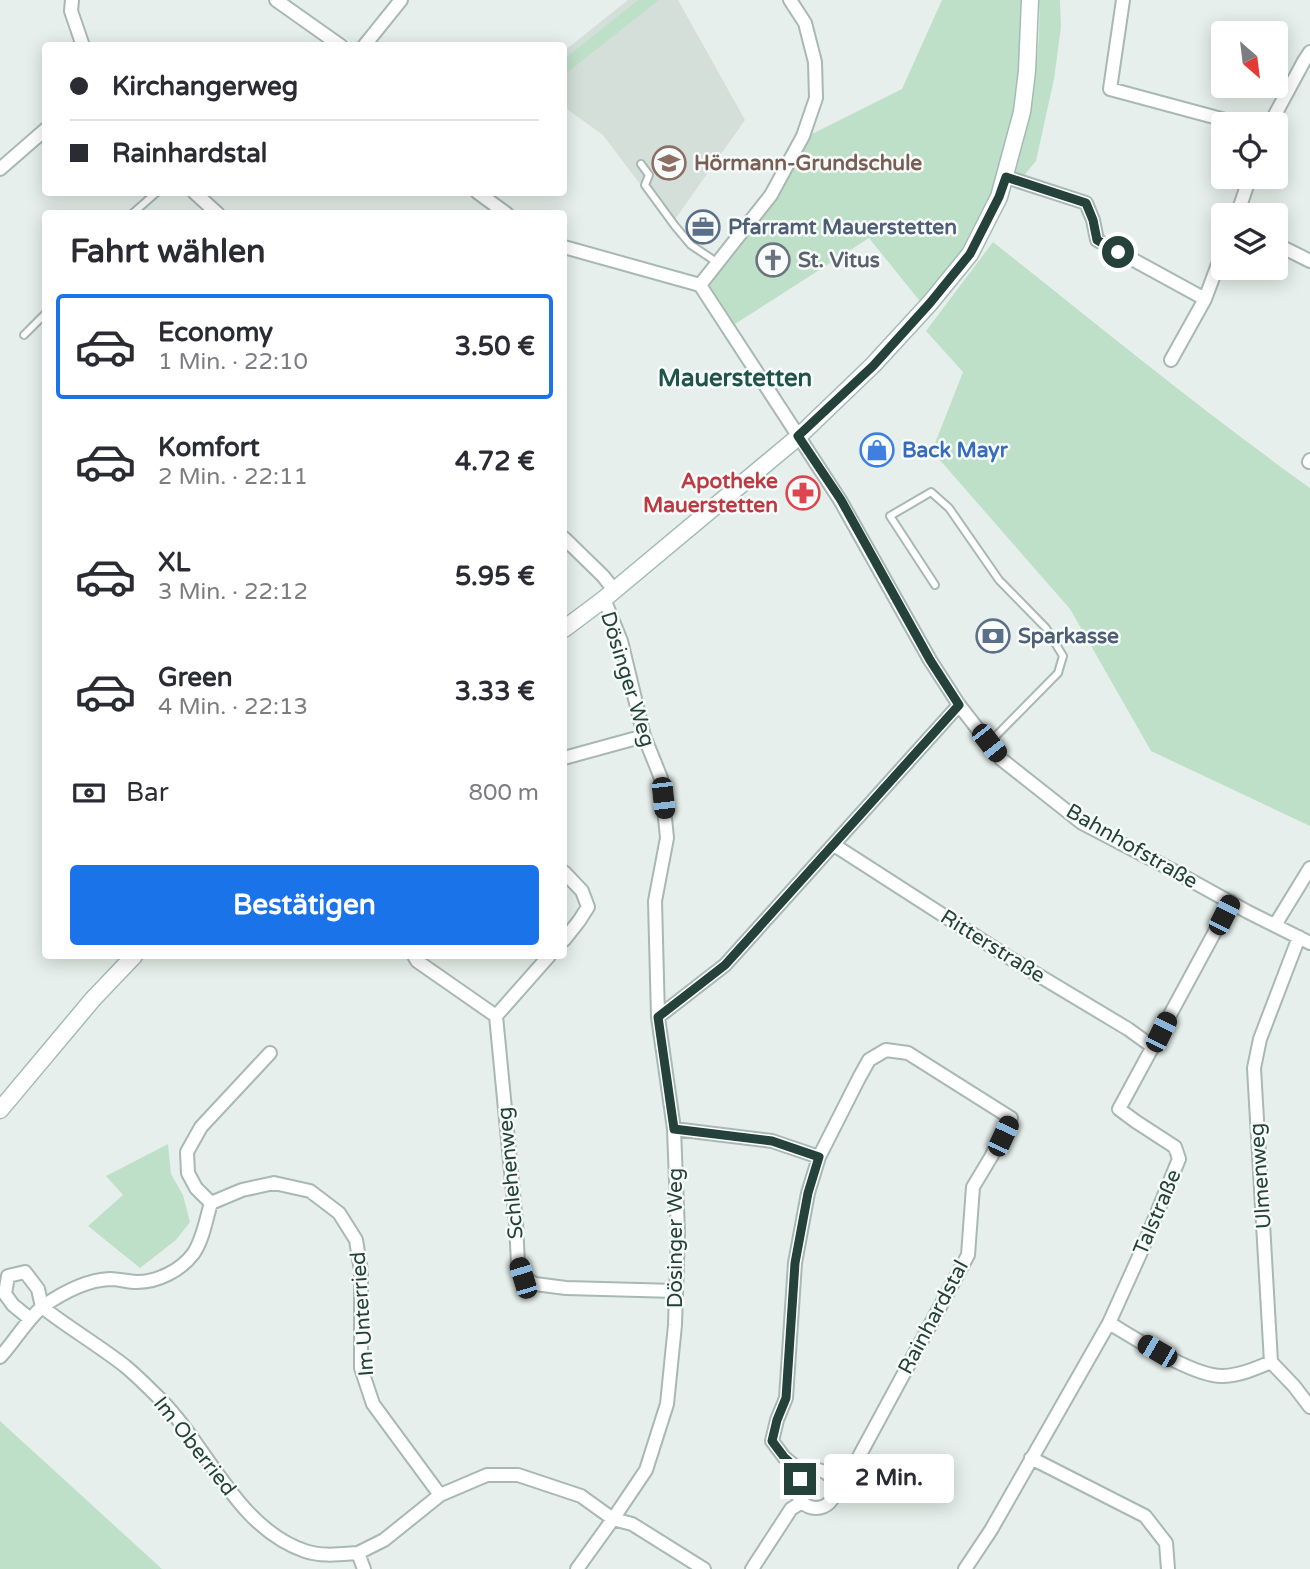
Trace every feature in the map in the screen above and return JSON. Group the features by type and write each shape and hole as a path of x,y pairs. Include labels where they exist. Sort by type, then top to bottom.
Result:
{"main road":[{"path":"567,627 798,436 873,366 970,254 999,197 1022,112 1030,0"},
{"path":"0,1110 93,999 131,959"}],"street":[{"path":"72,0 71,11 82,42"},
{"path":"276,0 335,42"},
{"path":"366,42 401,0"},
{"path":"567,248 700,285 771,195 803,136 816,98 815,62 804,23 790,0"},
{"path":"1123,0 1110,89 1211,116"},
{"path":"1276,112 1310,52"},
{"path":"0,169 42,132"},
{"path":"1006,177 1086,203 1097,240 1205,299"},
{"path":"198,196 214,210"},
{"path":"482,196 502,210"},
{"path":"1288,250 1310,261"},
{"path":"1171,360 1205,299 1212,280"},
{"name":"Bahnhofstraße","path":"700,285 841,500 930,660 959,705 1001,759 1082,823 1305,940"},
{"path":"567,541 603,576 609,594"},
{"name":"Dösinger Weg","path":"577,1569 646,1470 667,1404 675,1325 678,1233 674,1129 658,1017 655,901 667,838 661,778 644,736 609,594"},
{"path":"658,1017 725,965 959,705"},
{"path":"567,757 644,736"},
{"name":"Ritterstraße","path":"834,845 1153,1047"},
{"path":"1275,925 1310,868"},
{"path":"567,875 582,891 588,907 567,936"},
{"name":"Talstraße","path":"965,1569 991,1530 1109,1323 1180,1159 1175,1147 1119,1109 1231,902"},
{"name":"Ulmenweg","path":"1271,1362 1254,1068 1259,1039 1305,940"},
{"path":"416,959 496,1016 546,959"},
{"name":"Schlehenweg","path":"496,1016 518,1264 523,1278 535,1284 566,1288 676,1290"},
{"name":"Rainhardstal","path":"802,1502 814,1508 826,1506 834,1496 834,1483 849,1475 968,1255 972,1187 1011,1118 908,1053 886,1050 869,1060 819,1157 808,1193 795,1263 786,1398 772,1441 784,1457 804,1475"},
{"path":"0,1357 14,1342 29,1318 55,1297 76,1287 110,1279 140,1282 162,1277 181,1266 193,1254 211,1203 196,1188 188,1173 187,1152 201,1126 270,1054"},
{"path":"674,1129 772,1141 819,1157"},
{"name":"Im Unterried","path":"211,1203 242,1190 274,1183 310,1191 339,1213 356,1240 361,1270 361,1368 373,1404 440,1495"},
{"name":"Im Oberried","path":"29,1318 13,1305 5,1294 8,1276 25,1272 38,1289 42,1307 125,1366 162,1401 244,1509 278,1539 307,1552 334,1555 359,1553 384,1540 440,1495 487,1475 518,1475 581,1496 614,1519 632,1524 704,1569"},
{"path":"1109,1323 1204,1374 1223,1376 1247,1372 1271,1362 1310,1407"},
{"path":"1031,1458 1145,1516 1166,1543 1168,1569"},
{"path":"752,1569 791,1509 802,1502 798,1485 804,1475 809,1471 821,1471 834,1483"},
{"path":"359,1553 364,1569"}],"lane":[{"path":"641,164 649,175 645,185 668,216 691,244 718,263"},
{"path":"137,210 152,196"},
{"path":"24,335 42,317"},
{"path":"935,585 890,516 931,492 949,508 999,580 1046,628 1063,656 1058,673 989,743"}],"shaded area":[{"path":"628,0 678,0 745,120 671,225 603,135 567,109 567,49"}],"green space":[{"path":"638,0 659,0 567,73 567,57"},
{"path":"942,0 1024,0 1021,64 1011,129 993,191 960,256 923,305 869,238 735,324 707,282 775,198 810,135 902,89"},
{"path":"1039,0 1060,0 1061,27 1054,79 1036,161 1022,178 1013,173 1029,109 1036,66"},
{"path":"993,242 1189,398 1310,488 1310,826 1151,751 1070,609 932,451 963,372 926,331"},
{"path":"168,1144 171,1174 183,1195 190,1222 176,1240 140,1268 88,1226 123,1195 106,1176"},
{"path":"0,1421 162,1569 0,1569"}],"place":[{"name":"Hörmann-Grundschule","path":"669,163"},
{"name":"Pfarramt Mauerstetten","path":"703,227"},
{"name":"St. Vitus","path":"773,260"},
{"name":"Back Mayr","path":"877,450"},
{"name":"Apotheke Mauerstetten","path":"803,493"},
{"name":"Sparkasse","path":"993,636"}],"district":[{"name":"Mauerstetten","path":"735,378"}],"route":[{"path":"800,1479 804,1475 784,1457 772,1441 786,1398 795,1263 808,1193 819,1157 772,1141 674,1129 658,1017 725,965 959,705 930,660 841,500 798,436 873,366 970,254 999,197 1006,177 1086,203 1097,240 1118,252"}]}
